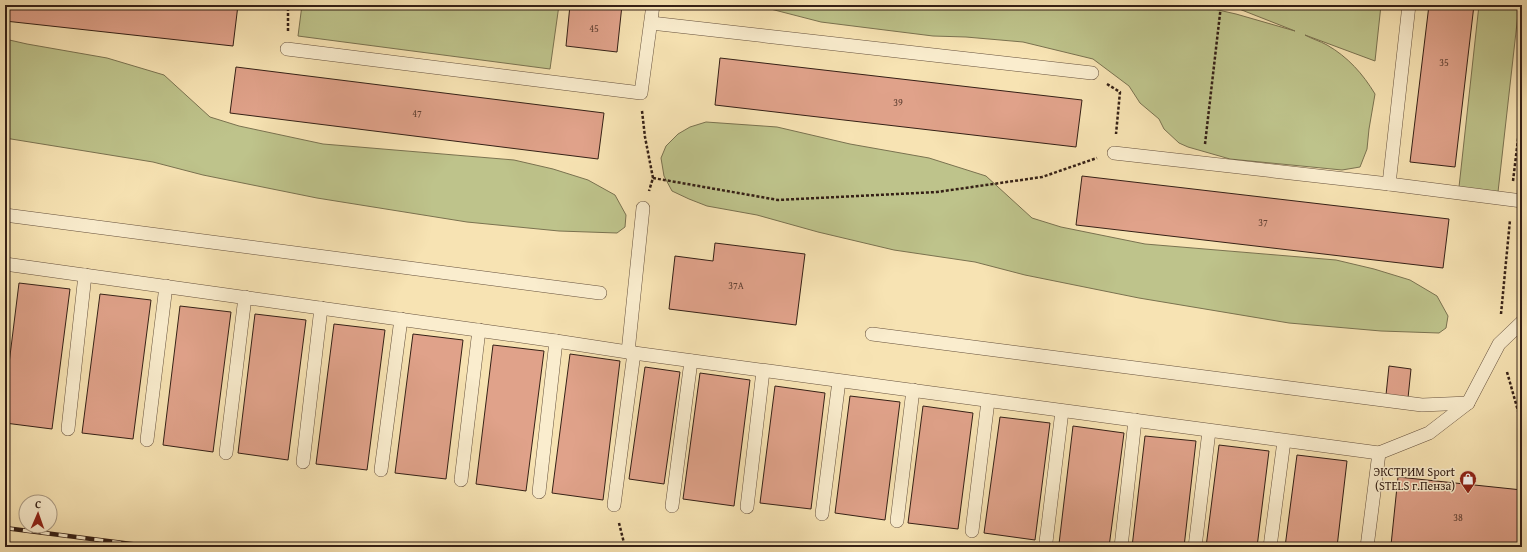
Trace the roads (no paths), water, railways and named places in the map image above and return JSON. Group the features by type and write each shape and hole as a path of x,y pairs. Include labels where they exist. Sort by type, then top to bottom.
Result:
{"lane":[{"path":"287,49 641,93 653,5"},
{"path":"1388,184 1409,5"},
{"path":"651,22 1092,73"},
{"path":"1114,153 1203,162 1517,200"},
{"path":"614,505 631,353 644,208"},
{"path":"5,215 600,293"},
{"path":"5,264 479,330 631,353 1284,441 1379,452 1429,433 1468,403 1499,344 1522,322"},
{"path":"68,429 85,275"},
{"path":"147,440 166,286"},
{"path":"226,453 245,297"},
{"path":"303,462 321,308"},
{"path":"381,470 401,320"},
{"path":"461,480 479,330"},
{"path":"872,334 1422,405 1468,403"},
{"path":"539,492 556,341"},
{"path":"672,506 691,361"},
{"path":"747,507 763,371"},
{"path":"822,514 839,381"},
{"path":"897,521 913,390"},
{"path":"972,531 988,401"},
{"path":"1046,542 1062,411"},
{"path":"1121,547 1135,420"},
{"path":"1195,547 1209,431"},
{"path":"1270,547 1284,441"},
{"path":"1367,547 1379,452"}],"railway":[{"path":"5,528 155,547"}],"place":[{"name":"ЭКСТРИМ Sport (STELS г.Пенза)","path":"1468,494"}]}
